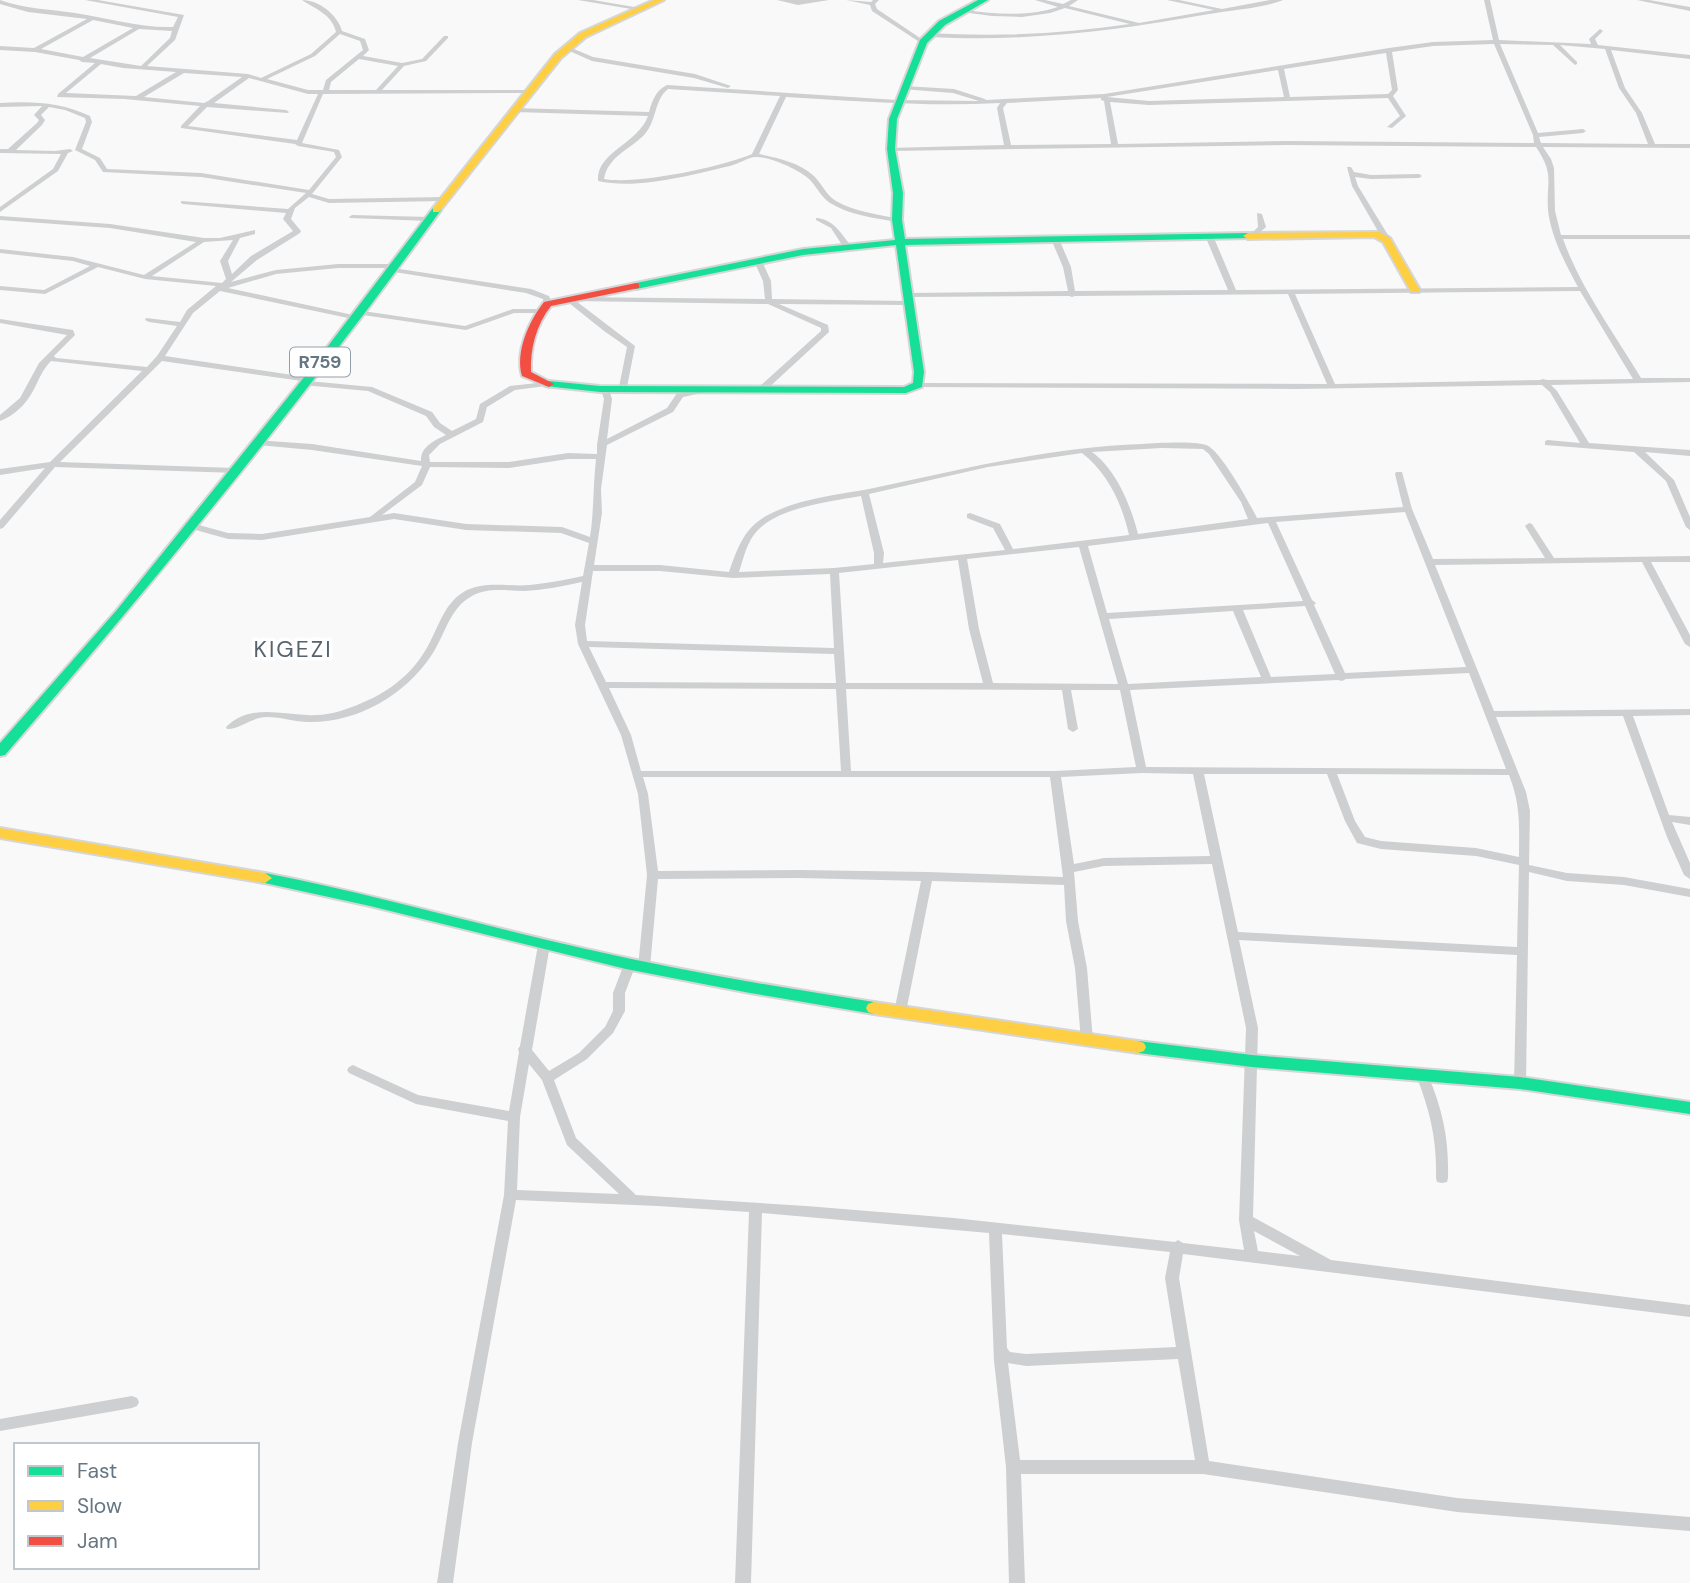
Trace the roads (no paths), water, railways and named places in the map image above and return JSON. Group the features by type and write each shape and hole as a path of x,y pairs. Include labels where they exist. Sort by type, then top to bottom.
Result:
{"street":[{"path":"88,0 182,16 173,39 143,67"},
{"path":"263,79 313,55 339,32 339,25 331,16 305,0"},
{"path":"581,0 643,9"},
{"name":"R759","path":"0,752 120,614 188,525 258,442 389,268 529,91 567,48 598,27 660,0"},
{"path":"780,0 797,3 826,0"},
{"path":"849,0 874,2 874,10 926,39 1021,38 1144,26 1278,0"},
{"path":"918,386 891,149 897,102 926,39 942,23 984,0"},
{"path":"1038,0 1144,26"},
{"path":"965,12 1030,13 1066,7 1075,0"},
{"path":"1170,0 1224,10"},
{"path":"1487,0 1496,42 1536,139 1551,165 1552,212 1560,237 1581,289 1638,380"},
{"path":"1640,0 1690,9"},
{"path":"1,1 22,10 91,19 136,29 175,29"},
{"path":"35,50 91,19"},
{"path":"82,60 136,29"},
{"path":"298,142 328,80 360,57 366,43 355,36 339,32"},
{"path":"1595,46 1592,39 1600,32"},
{"path":"360,57 402,65 424,60 446,37"},
{"path":"897,220 834,202 822,194 813,178 789,163 755,155 739,161 638,181 611,184 600,180 603,170 618,152 646,129 662,89 667,87 897,102 988,103 1090,96 1389,50 1496,42 1595,46 1690,57"},
{"path":"1550,43 1562,48 1575,63"},
{"path":"1607,47 1622,88 1639,113 1653,147"},
{"path":"0,48 35,50 82,60 143,67 248,76 298,91 529,91"},
{"path":"567,48 592,59 695,76 751,92"},
{"path":"1090,96 1149,103 1390,96 1395,90 1389,50"},
{"path":"9,152 40,124 42,120 37,115 100,62"},
{"path":"376,93 402,65"},
{"path":"1281,68 1287,99"},
{"path":"138,98 184,70"},
{"path":"0,526 4,516 53,464 160,358 180,324 254,258 297,232 287,219 290,211 309,193 340,154 298,142 182,126 248,76"},
{"path":"904,88 954,91 988,103"},
{"path":"60,95 209,103 286,112"},
{"path":"755,155 784,95"},
{"path":"1390,96 1403,116 1390,127"},
{"path":"1107,100 1115,146"},
{"path":"1005,102 1000,108 1008,147"},
{"path":"0,105 50,105 70,108 88,117 89,122 78,146 79,152 99,160 105,171 201,175 309,193 329,201 444,199"},
{"path":"514,110 650,114"},
{"path":"1536,139 1583,131"},
{"path":"891,149 1536,139 1653,147 1690,146"},
{"path":"0,151 65,152 78,146"},
{"path":"0,210 55,170 65,152"},
{"path":"1415,290 1350,171 1371,177 1419,176"},
{"path":"183,202 290,211"},
{"path":"1253,236 1262,228 1258,214"},
{"path":"352,217 429,219"},
{"path":"0,218 124,228 201,242 237,239 253,232"},
{"path":"818,219 833,227 847,246"},
{"path":"0,251 73,259 145,278 224,284 354,315 388,314 431,324 467,328 513,311 545,307 568,299 847,246 902,242 1366,234 1376,234 1387,240"},
{"path":"1210,237 1233,292"},
{"path":"1560,237 1690,237"},
{"path":"224,284 225,261 237,239"},
{"path":"1055,239 1067,267 1072,295"},
{"path":"145,278 201,242"},
{"path":"758,261 767,281 767,297 772,303 822,323 825,332 762,388"},
{"path":"0,288 45,292 95,266"},
{"path":"224,284 310,268 389,268 445,280 528,291 546,298 524,370 533,379 546,384"},
{"path":"568,299 772,303 1290,291 1581,289"},
{"path":"1290,291 1332,386"},
{"path":"568,299 599,320 616,338 631,346 623,387"},
{"path":"149,320 180,324"},
{"path":"0,321 71,333 40,367 28,393 0,419"},
{"path":"50,358 146,369"},
{"path":"160,358 369,389 429,414 437,425 452,435"},
{"path":"374,517 419,483 426,469 424,464 429,449 480,421 483,406 502,392 546,384 600,389 623,387 705,390 906,390 918,386 1332,386 1638,380 1685,380 1690,385"},
{"path":"1543,381 1553,391 1586,446"},
{"path":"547,1078 583,1056 609,1030 619,1010 619,993 637,966 653,875 643,794 626,735 583,644 580,625 598,513 601,451 608,399 606,392 600,389"},
{"path":"258,442 312,447 424,464 509,465 601,451 670,410 680,395 705,390"},
{"path":"1548,443 1690,453"},
{"path":"733,575 746,537 761,523 819,502 1010,460 1128,447 1205,447 1212,452 1245,502 1254,522"},
{"path":"1637,450 1670,480 1690,527"},
{"path":"1086,452 1096,458 1119,497 1128,513 1134,537"},
{"path":"0,472 53,464 233,471"},
{"path":"1399,474 1408,509 1513,772 1525,811 1520,1083"},
{"path":"864,492 879,552 878,565"},
{"path":"231,727 257,714 322,718 375,702 390,694 432,648 455,601 483,587 543,586 587,573 660,568 733,575 834,571 961,559 1271,520 1408,509"},
{"path":"970,516 990,521 997,526 1011,553"},
{"path":"188,525 228,536 262,537 374,517 435,520 466,527 562,530 592,541"},
{"path":"1271,520 1286,560 1311,603 1342,678"},
{"path":"1529,526 1550,561"},
{"path":"1083,544 1124,687 1142,771"},
{"path":"961,559 989,687"},
{"path":"1644,559 1690,644"},
{"path":"1430,562 1690,559"},
{"path":"834,571 846,773"},
{"path":"1104,616 1311,603"},
{"path":"1237,608 1267,679"},
{"path":"583,644 840,651"},
{"path":"603,685 1124,687 1472,670"},
{"path":"1066,687 1073,729"},
{"path":"1490,714 1690,712"},
{"path":"1627,713 1690,875"},
{"path":"1198,771 1252,1028 1246,1220 1252,1256"},
{"path":"637,774 1513,772"},
{"path":"1055,774 1072,921 1081,968 1087,1041"},
{"path":"1332,774 1350,821 1361,839 1381,845 1476,852 1567,877 1634,883 1690,893"},
{"path":"1666,818 1690,821"},
{"path":"0,832 280,881 419,911 544,945 637,966 900,1012 1087,1041 1252,1061 1520,1083 1690,1108"},
{"path":"653,875 1068,875 1104,862 1218,859"},
{"path":"900,1012 928,876"},
{"path":"1234,936 1522,951"},
{"path":"445,1583 465,1443 510,1195 514,1117 544,945"},
{"path":"524,1049 547,1078 571,1141 631,1198"},
{"path":"353,1070 416,1099 514,1117"},
{"path":"1422,1075 1438,1113 1444,1139 1442,1178"},
{"path":"510,1195 631,1198 756,1209 884,1216 1178,1246 1690,1311"},
{"path":"743,1583 756,1209"},
{"path":"1246,1220 1329,1266"},
{"path":"995,1228 1001,1352 1013,1467 1017,1583"},
{"path":"1178,1246 1172,1278 1203,1467"},
{"path":"1001,1352 1006,1357 1026,1360 1183,1353"},
{"path":"0,1425 132,1402"},
{"path":"1013,1467 1203,1467 1457,1505 1690,1524"}],"district":[{"name":"KIGEZI","path":"293,649"}]}
